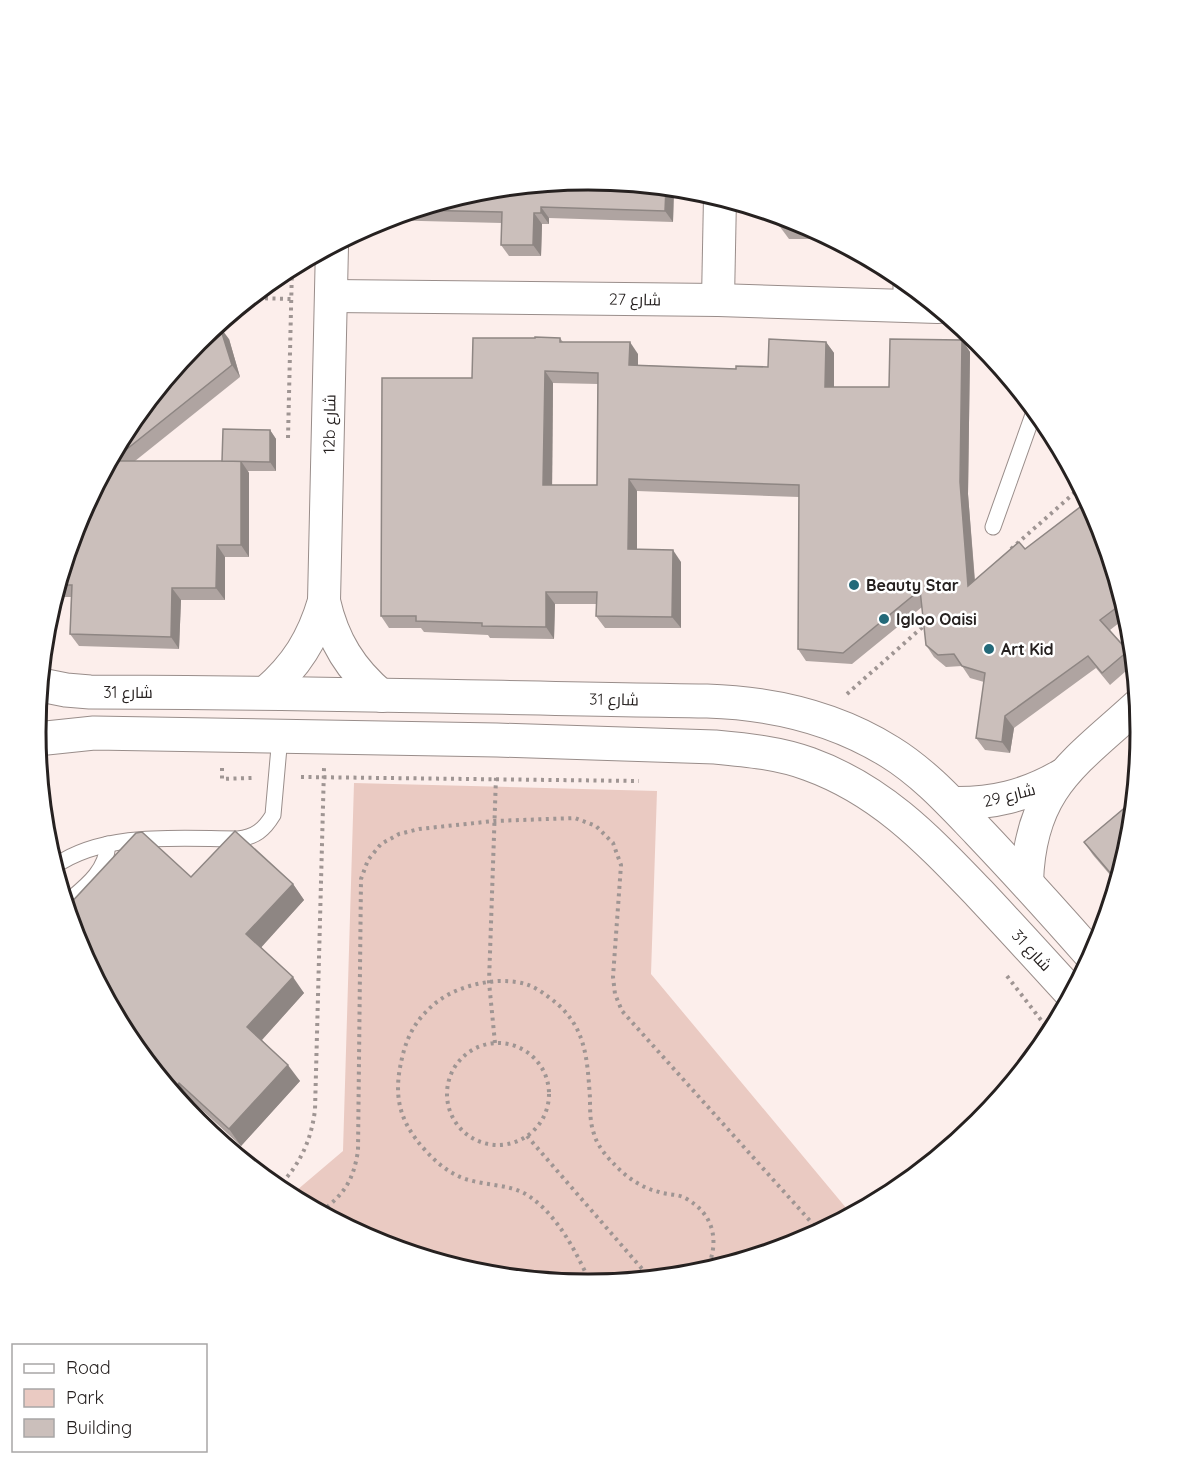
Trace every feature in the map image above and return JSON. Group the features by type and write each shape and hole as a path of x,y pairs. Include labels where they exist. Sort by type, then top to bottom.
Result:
{"street":[{"path":"718,300 720,206"},
{"name":"12b شارع","path":"332,255 324,601 328,620 344,655 367,684 382,696"},
{"name":"شارع 27","path":"332,296 718,300 901,291"},
{"name":"12b شارع","path":"266,692 297,661 309,643 324,601"},
{"name":"شارع 31","path":"49,687 90,692 266,692 745,702 783,708 819,718 855,733 890,752 922,776 1027,882 1085,948"},
{"name":"شارع 29","path":"1027,882 1031,836 1038,814 1049,793 1062,775 1129,713"},
{"name":"شارع 31","path":"46,738 94,733 496,740 715,747 762,752 809,764 841,778 892,809 928,840 1066,988"},
{"name":"شارع 29","path":"951,803 975,804 998,801 1042,787 1062,775"}],"lane":[{"path":"993,526 1031,420"},
{"path":"62,861 108,844 149,838 249,838 259,833 273,815 280,736"},
{"path":"72,897 96,877 105,861 108,844"}],"path":[{"path":"288,438 292,278"},
{"path":"264,298 291,299"},
{"path":"1002,556 1075,492"},
{"path":"819,718 933,618"},
{"path":"223,735 222,778 324,776 648,781"},
{"path":"284,1181 304,1154 312,1133 315,1110 325,738"},
{"path":"495,1043 489,982 496,740"},
{"path":"327,1206 345,1190 354,1171 358,1151 361,879 368,860 381,844 399,834 419,829 494,821 575,818 596,826 613,843 621,865 614,977 615,994 622,1011 814,1225"},
{"path":"1003,971 1044,1024"},
{"path":"586,1274 549,1212 517,1189 476,1183 456,1175 436,1162 408,1130 400,1110 397,1092 399,1070 406,1043 413,1029 426,1011 442,998 471,985 513,981 533,985 560,1006 575,1023 584,1044 588,1064 593,1134 600,1146 611,1162 632,1180 657,1192 683,1197 705,1214 712,1227 715,1241 711,1260"},
{"path":"495,1043 510,1044 535,1059 548,1085 548,1099 545,1113 527,1136 499,1145 472,1138 460,1129 452,1117 447,1089 458,1062 481,1046 495,1043"},
{"path":"527,1136 644,1271"}],"green space":[{"path":"354,783 657,791 651,974 846,1208 796,1233 729,1256 694,1264 624,1273 553,1273 483,1264 414,1245 349,1218 298,1189 343,1151"}],"building":[{"path":"553,191 624,191 666,196 665,211 541,207 541,213 534,213 533,245 501,245 502,212 440,211 483,200"},
{"path":"222,333 232,365 126,450 181,375"},
{"path":"535,337 560,338 560,342 630,342 629,365 736,369 736,366 768,367 769,339 826,342 825,387 889,387 890,339 962,340 960,482 968,586 1019,542 1025,549 1081,506 1102,558 1116,608 1100,620 1123,646 1125,654 1102,673 1088,656 1005,716 1002,742 976,738 985,673 962,666 954,654 938,655 926,645 920,590 843,653 798,649 799,485 629,479 628,549 673,550 672,617 596,616 597,592 546,592 546,627 482,626 482,623 416,621 416,616 381,616 382,378 472,378 473,338","holes":["545,371 598,373 597,485 543,485"]},
{"path":"223,429 270,430 270,462 222,461"},
{"path":"119,461 241,461 241,545 217,545 216,588 172,588 171,637 70,634 72,585 67,585 75,558 102,492"},
{"path":"1125,807 1111,874 1084,842"},
{"path":"235,831 293,884 246,934 293,977 247,1027 288,1065 229,1129 179,1083 178,1085 138,1033 102,972 73,900 136,833 142,832 191,877"}],"place":[{"name":"Beauty Star","path":"854,585"},
{"name":"Igloo Oaisi","path":"884,619"},
{"name":"Art Kid","path":"989,649"}]}
